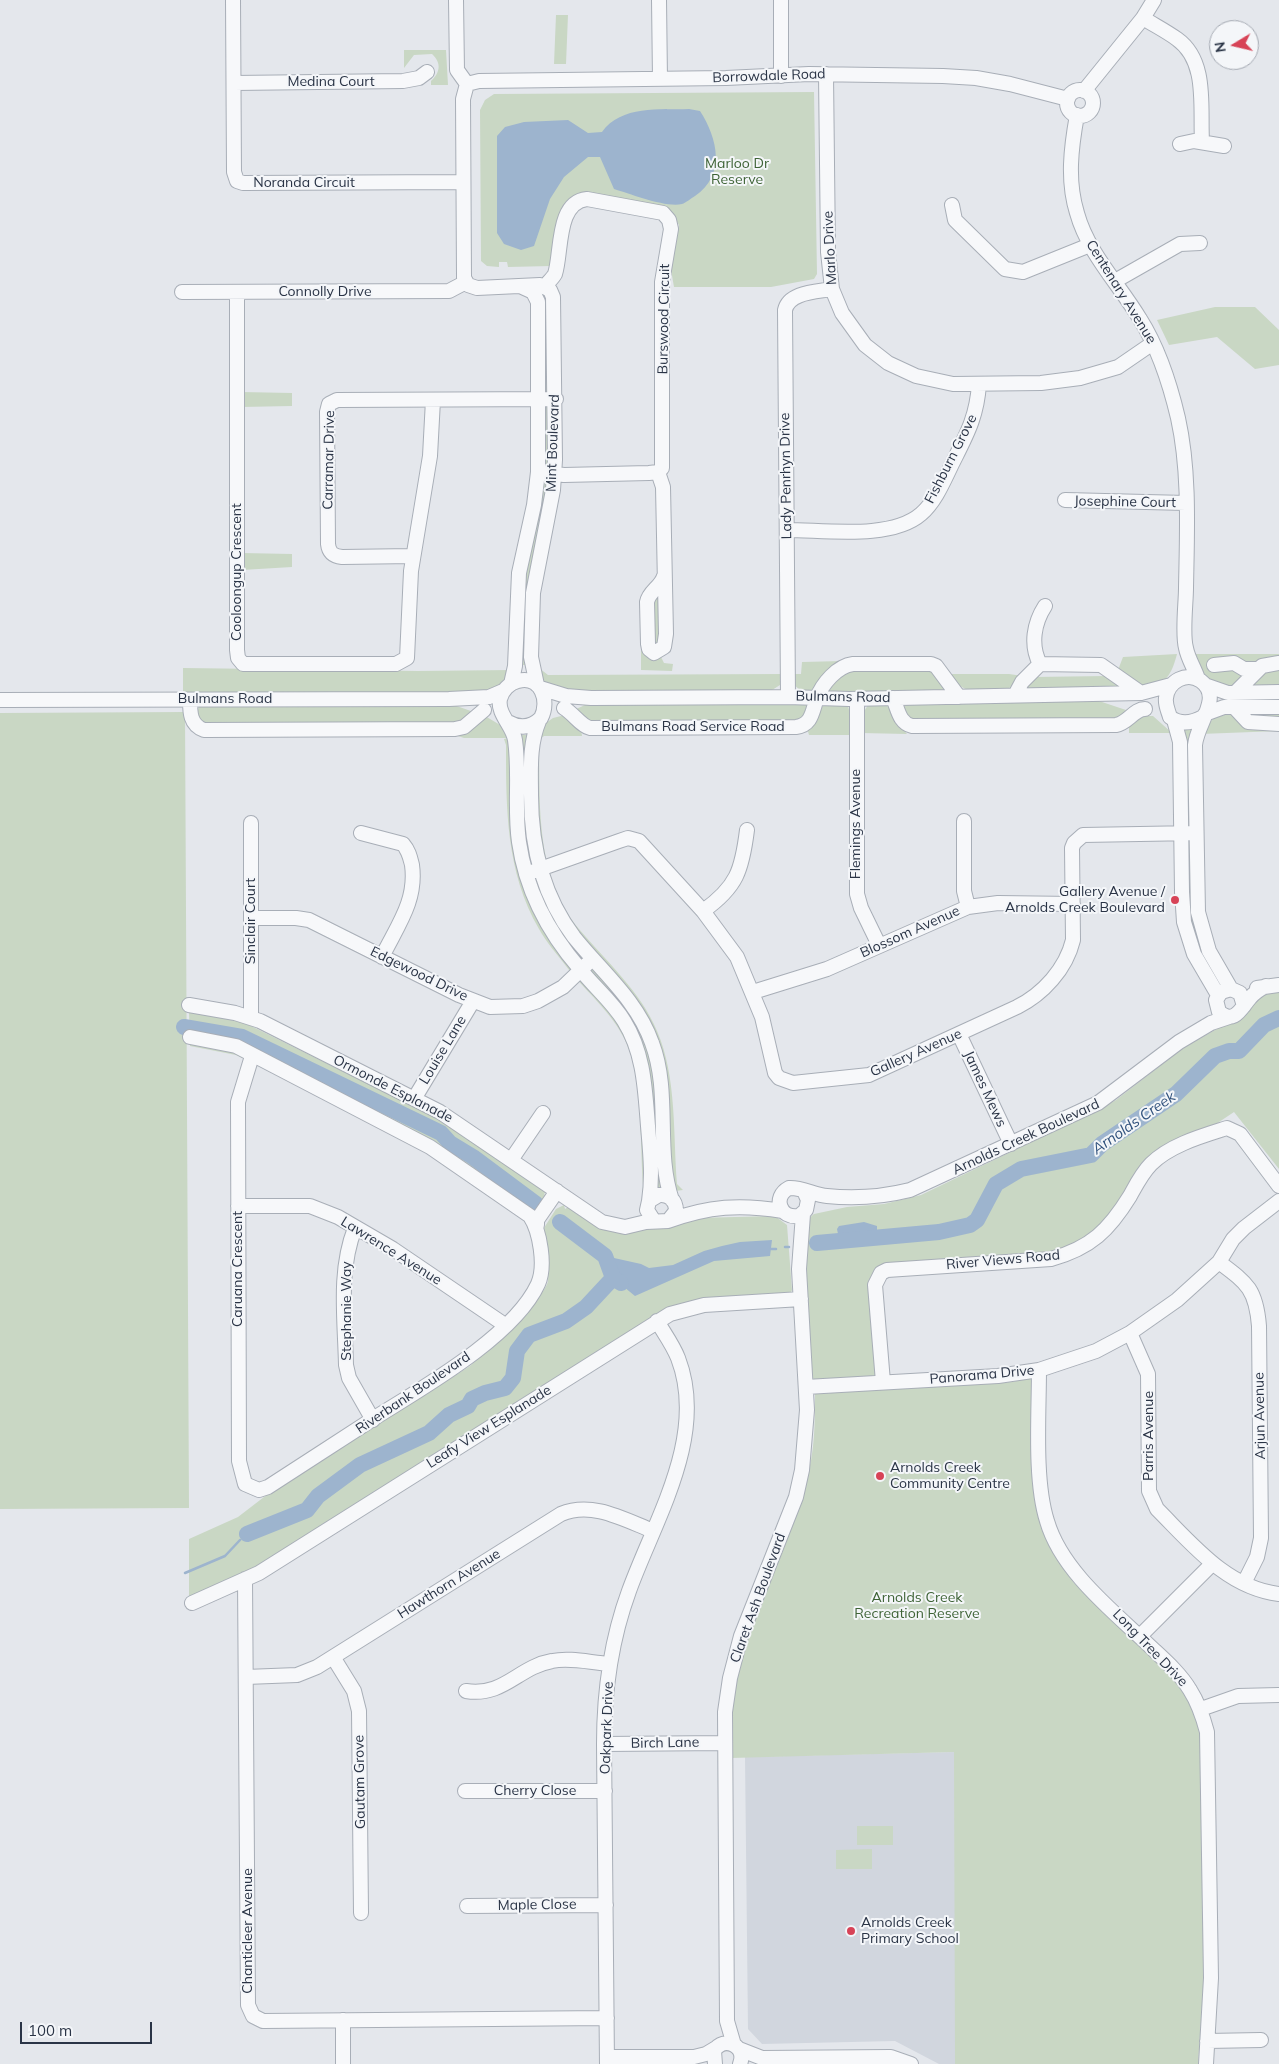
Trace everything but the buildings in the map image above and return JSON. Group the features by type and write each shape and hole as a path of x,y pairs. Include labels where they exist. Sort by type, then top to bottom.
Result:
{"street":[{"name":"Noranda Circuit","path":"233,0 234,172 239,182 463,182"},
{"path":"456,0 457,70 466,84 463,99 463,274 466,282 472,287 477,288 545,286"},
{"path":"659,0 660,79"},
{"path":"780,0 781,76"},
{"path":"1084,91 1143,18 1154,0"},
{"path":"1143,18 1178,40 1190,52 1199,69 1202,141"},
{"name":"Medina Court","path":"234,83 404,81 419,78 427,72"},
{"name":"Borrowdale Road","path":"466,84 479,82 826,74 976,78 1010,84 1068,99"},
{"name":"Marlo Drive","path":"826,74 828,252 832,289 842,312 858,336 888,363 916,376 953,384 1042,383 1080,378 1118,367 1153,343"},
{"path":"1084,91 1091,96 1092,108 1086,115 1077,116 1070,111 1068,99 1074,92 1084,91"},
{"name":"Centenary Avenue","path":"1077,116 1071,152 1071,180 1076,212 1090,245 1115,281 1153,343 1167,380 1178,418 1184,453 1186,648 1172,684"},
{"path":"1180,144 1202,141 1224,146"},
{"name":"Burswood Circuit","path":"545,286 554,276 558,245 570,209 579,201 587,199 659,212 669,220 670,229 662,282 663,464 658,472"},
{"path":"952,205 955,220 1005,269 1023,272 1090,245"},
{"path":"1115,281 1180,244 1200,243"},
{"name":"Connolly Drive","path":"182,292 449,291 466,282"},
{"name":"Mint Boulevard","path":"538,686 531,657 533,593 555,475 554,304 552,292 545,286"},
{"name":"Mint Boulevard","path":"507,688 515,666 519,573 534,505 538,472 538,302 533,292 522,287"},
{"name":"Lady Penrhyn Drive","path":"788,697 784,310 786,304 792,298 832,289"},
{"name":"Cooloongup Crescent","path":"237,292 237,650 240,662 249,666 396,664 404,661 408,647 413,556 430,456 433,400"},
{"name":"Fishburn Grove","path":"787,530 875,530 893,528 920,515 936,494 973,422 977,407 979,384"},
{"name":"Carramar Drive","path":"413,556 342,557 333,555 330,552 328,544 328,408 333,401 556,399"},
{"path":"538,472 555,475 658,472 663,487 664,576"},
{"name":"Josephine Court","path":"1065,500 1186,503"},
{"path":"1040,664 1035,654 1035,628 1045,606"},
{"name":"Centenary Avenue","path":"1186,648 1202,682"},
{"path":"1214,665 1234,663 1245,675"},
{"path":"1235,693 1245,675 1268,663 1279,663"},
{"name":"Bulmans Road Service Road","path":"564,708 573,713 585,727 590,728 796,727 808,722 825,684 843,666 892,664 931,664 936,666 959,697"},
{"path":"1015,695 1022,682 1040,664 1102,665 1141,694"},
{"path":"1272,985 1244,1006 1238,1014 1229,1017 1219,1012 1217,998 1194,954 1187,936 1182,909 1180,742 1166,699 1172,684 1185,677 1222,691 1235,693 1279,692"},
{"path":"661,1221 674,1215 673,1201 667,1179 660,1076 653,1044 646,1027 628,999 593,959 562,919 552,900 541,869 531,816 531,744 546,702 538,686 524,680 507,688 500,705 513,730 516,749 517,827 526,874 541,915 554,936 581,971 623,1019 641,1060 651,1167 648,1214 661,1221 727,1206"},
{"path":"1202,682 1211,700 1195,745 1196,898 1202,933 1214,960 1234,990 1243,997 1244,1006"},
{"name":"Bulmans Road","path":"538,686 566,696 591,698 788,697 857,699 1141,694 1172,684"},
{"name":"Bulmans Road","path":"0,700 449,699 489,697 507,688"},
{"name":"Bulmans Road","path":"1094,694 1123,700 1172,718"},
{"name":"Bulmans Road","path":"540,719 591,698"},
{"path":"894,698 904,722 912,726 1116,725 1127,721 1141,709 1145,709"},
{"name":"Bulmans Road","path":"449,699 484,710 507,720"},
{"name":"Flemings Avenue","path":"857,699 857,894 861,908 879,945"},
{"path":"190,700 192,719 195,725 204,730 455,729 464,727 484,710"},
{"path":"1234,707 1248,722 1279,724"},
{"path":"1172,718 1188,722 1218,708 1279,707"},
{"path":"507,720 520,727 527,726 540,719"},
{"path":"964,821 964,891 968,907"},
{"name":"Sinclair Court","path":"251,823 252,1018"},
{"path":"703,910 728,890 736,879 744,856 748,830"},
{"name":"Gallery Avenue","path":"541,869 619,841 633,838 644,845 703,910 737,957 753,992 769,1041 772,1065 779,1078 786,1082 851,1079 869,1075 1028,1002 1064,966 1073,940 1072,848 1074,843 1083,835 1196,833"},
{"path":"361,834 403,844 410,854 414,885 412,894 382,957"},
{"path":"526,874 541,869"},
{"name":"Blossom Avenue","path":"753,992 827,969 968,907 998,903 1073,904"},
{"name":"Edgewood Drive","path":"251,918 296,918 309,920 473,1001 490,1007 524,1006 552,995 593,959"},
{"path":"1217,998 1225,990 1272,985"},
{"name":"Arnolds Creek Boulevard","path":"804,1191 825,1196 857,1198 889,1195 910,1190 1011,1144 1108,1098 1179,1042 1207,1015 1217,998"},
{"name":"Louise Lane","path":"414,1099 473,1001"},
{"name":"Ormonde Esplanade","path":"190,1005 252,1018 414,1099 453,1120 602,1222 619,1227 661,1221"},
{"name":"Arnolds Creek Boulevard","path":"1179,1042 1211,1023 1229,1017"},
{"name":"James Mews","path":"959,1034 1011,1144"},
{"path":"190,1037 236,1046 430,1147 530,1216 536,1226"},
{"name":"Caruana Crescent","path":"245,1484 239,1461 238,1102 252,1056"},
{"path":"511,1160 544,1113"},
{"name":"River Views Road","path":"883,1382 875,1284 881,1272 887,1270 1051,1259 1068,1254 1094,1240 1109,1227 1142,1175 1160,1157 1171,1149 1227,1128 1240,1134 1279,1186"},
{"path":"634,1226 649,1203 658,1195 666,1195 673,1201 727,1206 745,1205 785,1213 794,1217 805,1212 808,1200 804,1191 794,1188 745,1205"},
{"path":"536,1226 537,1220 557,1191"},
{"path":"785,1191 780,1199 785,1213"},
{"name":"Arnolds Creek Boulevard","path":"805,1212 857,1198"},
{"name":"Panorama Drive","path":"806,1387 998,1376 1038,1370 1096,1351 1130,1333 1177,1300 1219,1262 1234,1239 1244,1228 1279,1201"},
{"name":"Lawrence Avenue","path":"238,1206 310,1206 338,1218 393,1249 505,1326"},
{"name":"Claret Ash Boulevard","path":"714,2064 713,2056 725,2035 727,2021 725,1712 730,1678 741,1636 796,1497 802,1470 806,1439 806,1387 799,1269 805,1212"},
{"name":"Claret Ash Boulevard","path":"785,1213 799,1269"},
{"name":"Riverbank Boulevard","path":"245,1484 254,1490 268,1487 460,1364 505,1326 528,1300 538,1283 544,1266 536,1226"},
{"name":"Stephanie Way","path":"355,1228 347,1248 344,1267 346,1365 349,1378 373,1420"},
{"name":"Arjun Avenue","path":"1219,1262 1251,1290 1257,1308 1259,1326 1261,1538 1257,1557 1244,1583"},
{"name":"Leafy View Esplanade","path":"192,1603 245,1579 670,1314 692,1306 801,1299"},
{"name":"Oakpark Drive","path":"607,2060 604,1744 606,1693 618,1625 680,1461 685,1434 686,1409 682,1369 678,1356 657,1321"},
{"name":"Parris Avenue","path":"1130,1333 1148,1374 1151,1500 1157,1509 1212,1564 1229,1576 1259,1590 1279,1594"},
{"name":"Long Tree Drive","path":"1038,1370 1040,1485 1047,1522 1068,1563 1176,1671 1190,1689 1201,1709 1209,1748 1211,1978 1206,2064"},
{"name":"Hawthorn Avenue","path":"246,1677 297,1676 333,1657 561,1514 571,1510 591,1509 652,1531"},
{"path":"1140,1636 1212,1564"},
{"name":"Chanticleer Avenue","path":"245,1579 250,2011 254,2016 263,2021 606,2018"},
{"name":"Gautam Grove","path":"333,1657 354,1692 359,1711 361,1913"},
{"path":"466,1690 476,1692 493,1690 529,1669 552,1660 610,1664"},
{"path":"1201,1709 1238,1696 1279,1695"},
{"name":"Birch Lane","path":"604,1744 725,1743"},
{"name":"Cherry Close","path":"465,1791 605,1791"},
{"name":"Maple Close","path":"467,1906 606,1905"},
{"path":"343,2020 343,2064"},
{"name":"Claret Ash Boulevard","path":"727,2021 742,2056 741,2064"},
{"path":"1207,2041 1261,2040"},
{"path":"607,2060 694,2057 706,2054 725,2043 762,2058"},
{"path":"694,2057 714,2064"},
{"path":"741,2064 762,2058 891,2057 911,2064"}],"shaded area":[{"name":"Arnolds Creek Primary School","path":"955,1752 955,2064 939,2064 895,2041 762,2044 748,2029 745,1757"}],"green space":[{"path":"556,15 568,15 566,64 554,64"},
{"path":"404,50 446,50 448,85 431,85 431,81 439,68 432,54 414,55 404,68"},
{"name":"Marloo Dr Reserve","path":"814,92 817,274 814,279 771,287 674,287 671,270 679,225 668,208 584,193 551,266 508,267 507,262 499,262 499,267 487,266 481,261 480,110 485,100 494,94"},
{"path":"546,299 550,303 551,459 528,665 518,665 543,302"},
{"path":"1215,307 1255,307 1279,330 1279,365 1255,369 1217,337 1169,345 1157,320"},
{"path":"241,392 292,393 292,406 241,407"},
{"path":"242,553 292,554 292,567 242,570"},
{"path":"659,593 663,642 655,646 653,595"},
{"path":"641,650 660,655 664,663 673,664 672,671 641,670"},
{"path":"1177,654 1168,675 1162,683 1151,690 1024,689 1033,677 1107,676 1118,670 1123,657"},
{"path":"1191,654 1279,654 1279,691 1209,685"},
{"path":"843,661 813,691 800,690 793,684 792,674 801,674 802,662"},
{"path":"183,668 418,671 512,670 502,684 481,693 183,694"},
{"path":"539,668 548,675 782,674 780,685 769,692 572,691 551,689 540,679"},
{"path":"930,670 949,691 825,692 845,671"},
{"path":"947,674 1009,674 1023,676 1008,689 975,691 961,687"},
{"path":"1099,701 1126,710 1119,719 913,723 903,708 907,703"},
{"path":"451,704 485,716 517,735 529,735 553,718 565,715 581,729 582,736 544,736 539,740 540,815 547,863 554,886 565,908 579,929 622,977 642,1003 657,1031 668,1067 673,1106 677,1184 683,1190 642,1195 638,1091 631,1055 625,1040 613,1020 573,975 548,943 528,907 514,863 510,840 506,745 504,739 508,738 464,738 423,725 203,723 198,713 199,705"},
{"path":"805,704 811,709 800,723 591,725 574,710 585,705"},
{"path":"842,704 848,706 852,721 850,735 809,735 807,728 823,706"},
{"path":"884,704 893,713 907,734 861,733 863,713 868,705"},
{"path":"185,712 189,1508 0,1509 0,713"},
{"path":"1279,713 1279,731 1200,734 1214,718 1228,714"},
{"path":"1141,716 1153,716 1172,733 1129,733 1129,727"},
{"path":"1179,724 1195,724 1192,882 1221,982 1215,988 1190,931"},
{"path":"1279,991 1279,1169 1234,1112 1216,1124 1179,1138 1155,1152 1113,1211 1089,1238 1048,1254 882,1267 879,1379 816,1382 811,1375 804,1269 808,1219 814,1214 847,1207 884,1204 921,1195 1104,1107 1116,1100 1183,1048 1252,1006 1261,996 1268,992"},
{"path":"189,1011 245,1023 442,1120 546,1192 544,1194 549,1199 540,1216 425,1148 236,1055 190,1046"},
{"path":"564,1205 565,1209 570,1206 602,1228 619,1233 629,1233 645,1228 669,1227 696,1218 775,1216 787,1225 792,1290 790,1294 692,1303 254,1572 189,1597 189,1539 238,1517 264,1497 470,1366 514,1325 537,1300 548,1281 548,1268 542,1231 556,1209"},
{"name":"Arnolds Creek Recreation Reserve","path":"1033,1377 1034,1485 1042,1528 1057,1558 1074,1583 1171,1675 1194,1708 1201,1741 1204,1976 1198,2064 955,2064 954,1752 731,1758 733,1711 740,1665 754,1615 800,1500 809,1470 814,1438 815,1394 1012,1382"},
{"path":"857,1826 893,1826 893,1845 857,1845"},
{"path":"872,1849 872,1869 836,1869 836,1850"}],"water":[{"path":"689,109 700,111 711,133 716,156 711,178 695,196 685,203 675,205 648,200 614,189 600,157 588,157 564,177 550,199 534,246 521,250 504,244 497,233 497,136 505,127 524,122 568,120 588,133 602,132 610,123 630,113"},
{"path":"864,1222 877,1226 877,1237 858,1242 848,1242 839,1239 837,1229 839,1226"},
{"path":"772,1240 770,1256 714,1261 635,1296 613,1278 605,1256 641,1264 649,1268 673,1265 704,1251 722,1246 740,1242"}],"waterway":[{"name":"Arnolds Creek","path":"817,1243 939,1232 970,1225 977,1220 996,1184 1021,1169 1091,1155 1102,1144 1176,1094 1215,1056 1229,1051 1239,1051 1264,1025 1279,1018"},
{"path":"184,1027 242,1037 441,1133 450,1143 473,1157 536,1204"},
{"path":"560,1222 605,1256 613,1278"},
{"path":"771,1249 776,1249"},
{"path":"247,1534 307,1510 318,1496 360,1465 429,1433 449,1415 468,1406 472,1399 485,1393 505,1388 513,1378 517,1351 529,1335 566,1321 586,1307 613,1278 621,1283"},
{"path":"185,1573 225,1556 240,1540"}],"place":[{"name":"Gallery Avenue / Arnolds Creek Boulevard","path":"1175,900"},
{"name":"Arnolds Creek Community Centre","path":"880,1476"},
{"name":"Arnolds Creek Primary School","path":"851,1931"}]}
